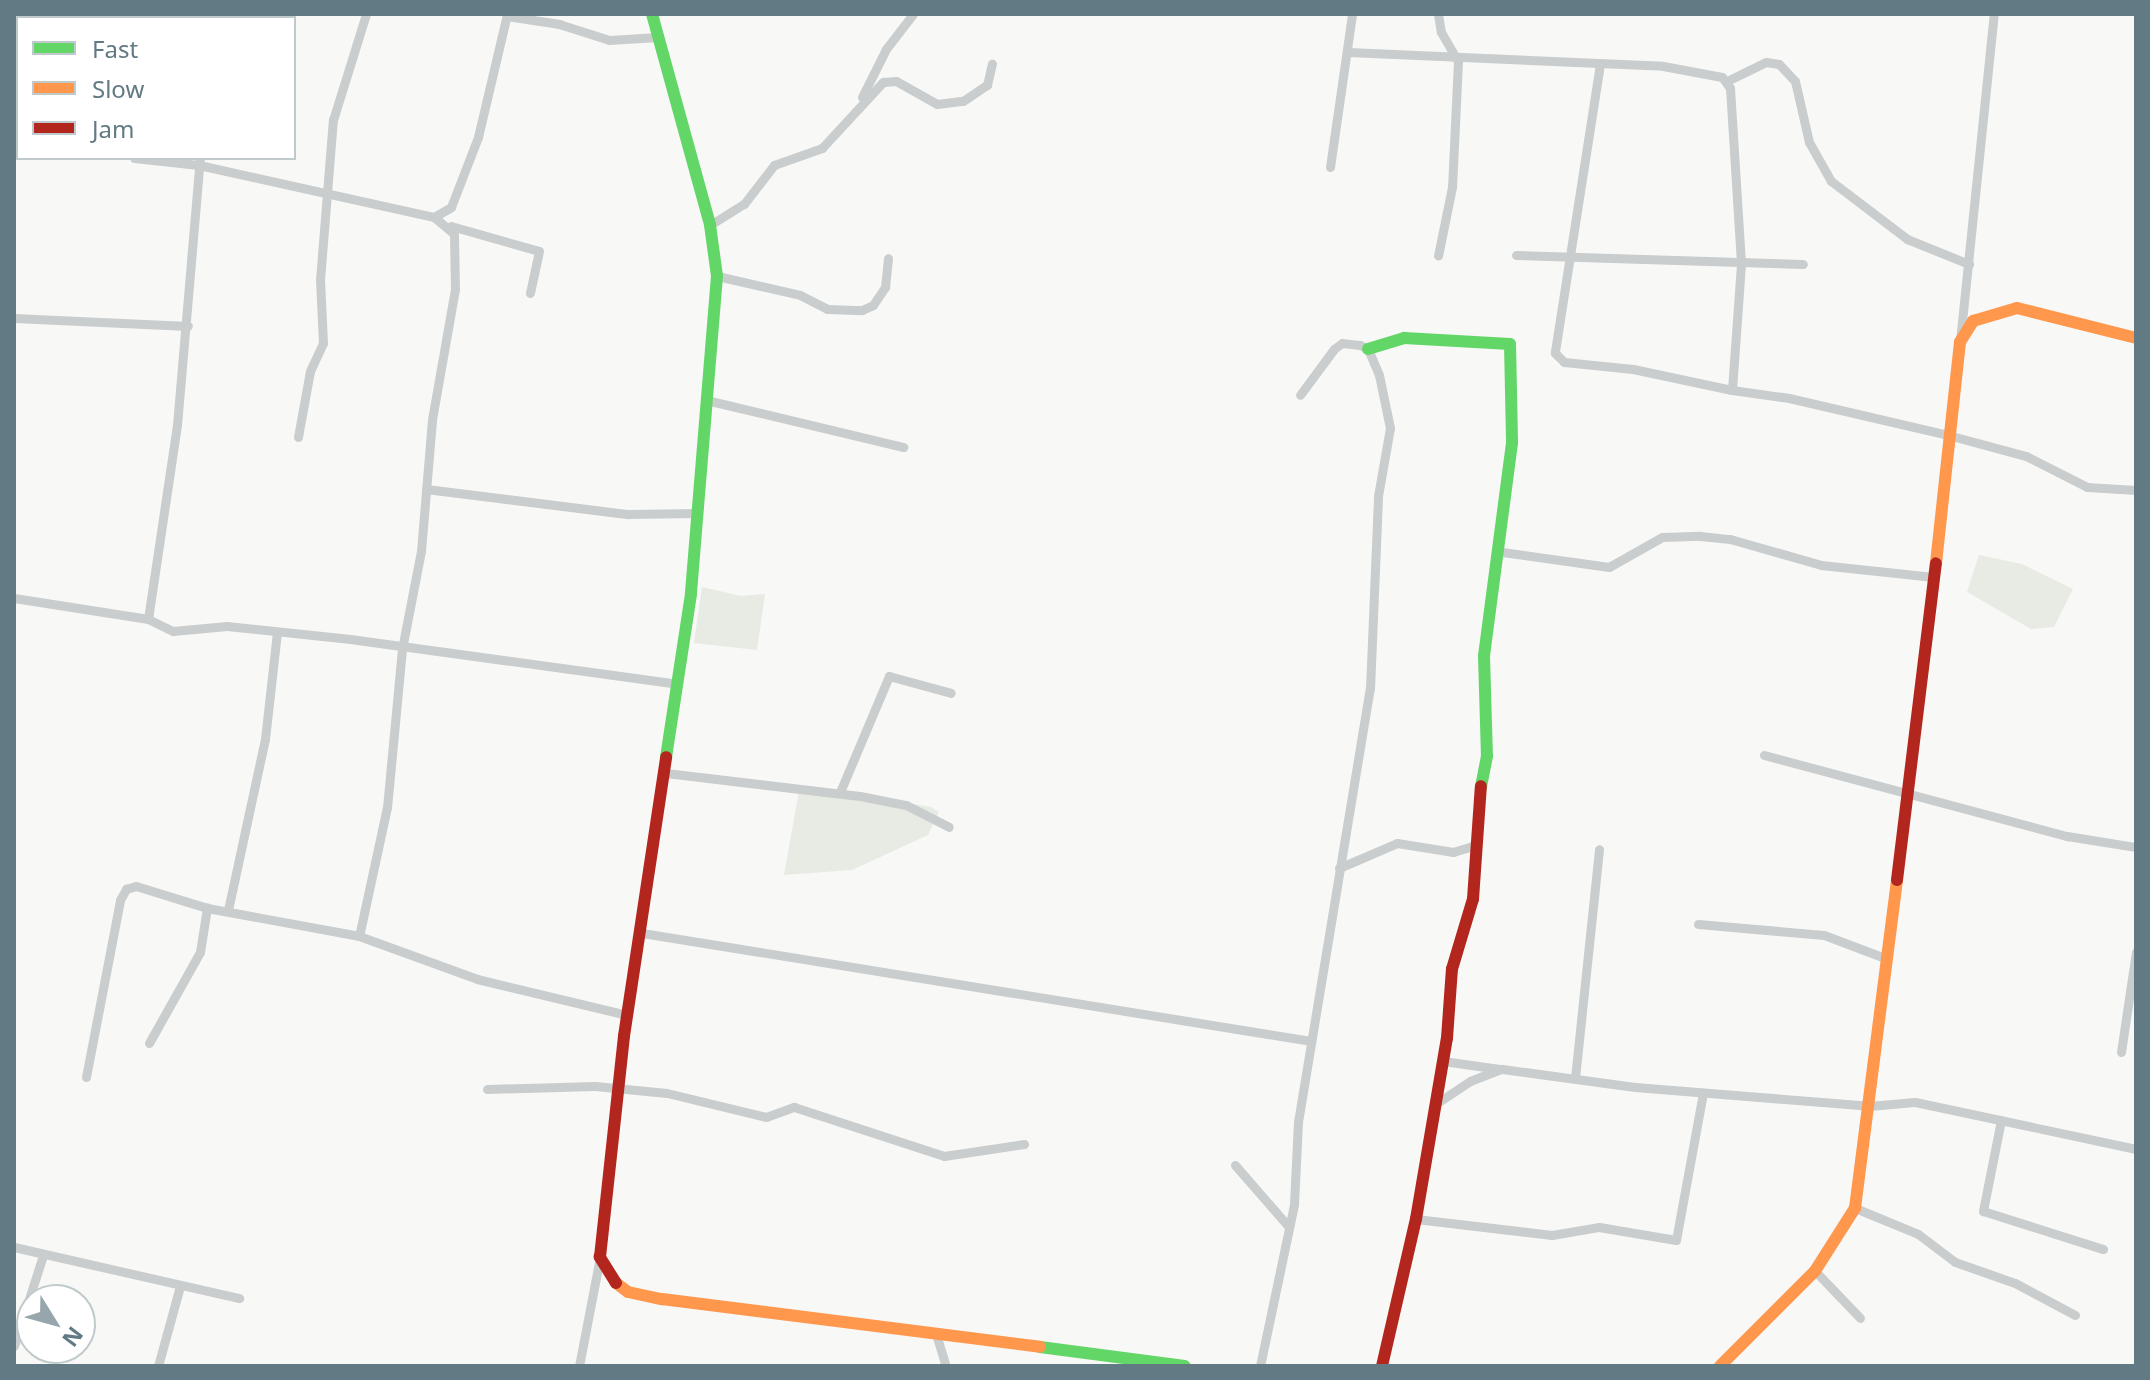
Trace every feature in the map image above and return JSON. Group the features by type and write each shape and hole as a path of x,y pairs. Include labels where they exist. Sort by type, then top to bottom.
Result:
{"main road":[{"path":"652,14 710,225 717,276 697,513 677,684 642,933 627,1015 600,1257 611,1279 628,1292 763,1315 936,1334 1117,1362 1185,1366"},
{"path":"1720,1366 1815,1271 1855,1208 1885,958 1911,795 1960,342 1973,321 2017,308 2136,338"},
{"path":"1368,349 1404,338 1510,344 1512,443 1502,552 1484,656 1487,756 1473,846 1473,899 1452,969 1443,1061 1416,1219 1382,1366"}],"street":[{"path":"14,14 22,14"},
{"path":"298,437 310,371 323,343 320,280 333,120 366,14"},
{"path":"861,100 886,49 913,14"},
{"path":"1330,167 1352,14"},
{"path":"1438,14 1441,32 1458,61 1452,187 1438,256"},
{"path":"1960,342 1994,14"},
{"path":"434,217 451,207 478,137 507,15 559,24 609,40 658,37"},
{"path":"1348,52 1458,61 1692,68 1727,81 1766,62 1779,64 1795,81 1809,142 1831,181 1907,239 1969,264"},
{"path":"710,225 744,204 774,165 822,148 861,100 883,82 896,81 937,104 963,101 987,85 992,64"},
{"path":"1600,64 1572,260 1555,353 1558,359 1732,390 1948,435 2026,456 2087,487 2136,490"},
{"path":"1727,81 1741,264 1732,390"},
{"path":"178,160 200,161 328,197 434,217 462,233 539,251 530,293"},
{"path":"148,619 188,326 200,161"},
{"path":"359,936 387,807 402,649 421,551 426,489 457,260 454,234 434,217"},
{"path":"1516,255 1572,260 1803,264"},
{"path":"717,276 800,295 827,309 862,310 873,305 885,287 888,258"},
{"path":"14,318 188,326"},
{"path":"1260,1366 1288,1226 1311,1041 1370,689 1378,496 1390,428 1386,396 1368,349 1342,343 1313,372 1300,395"},
{"path":"706,400 903,447"},
{"path":"426,489 628,514 697,513"},
{"path":"1502,552 1609,567 1662,537 1700,536 1730,539 1821,565 1933,577"},
{"path":"14,598 148,619 173,631 227,626 677,684"},
{"path":"228,910 265,739 277,632"},
{"path":"840,792 889,676 951,693"},
{"path":"1764,755 2067,836 2136,847"},
{"path":"666,773 840,792 906,805 949,827"},
{"path":"1339,868 1397,843 1453,852 1473,846"},
{"path":"1575,1078 1599,849"},
{"path":"86,1077 126,889 136,886 207,908 359,936 477,979 627,1015"},
{"path":"149,1043 200,952 207,908"},
{"path":"1698,924 1824,935 1885,958"},
{"path":"642,933 1311,1041"},
{"path":"2121,1052 2136,952"},
{"path":"1443,1061 1703,1093 1869,1106 1915,1102 2136,1149"},
{"path":"1434,1105 1470,1081 1502,1069"},
{"path":"487,1089 552,1084 619,1088 667,1093 766,1117 794,1107 944,1156 1024,1144"},
{"path":"1416,1219 1552,1235 1599,1227 1676,1240 1703,1093"},
{"path":"2001,1120 1983,1211 2103,1249"},
{"path":"1235,1165 1288,1226"},
{"path":"1855,1208 1918,1234 1955,1262 2015,1283 2075,1315"},
{"path":"14,1247 239,1298"},
{"path":"14,1346 43,1255"},
{"path":"579,1366 600,1257"},
{"path":"1815,1271 1860,1318"},
{"path":"158,1366 180,1286"},
{"path":"936,1334 946,1366"}],"shaded area":[{"path":"1979,555 2022,564 2073,589 2054,627 2031,629 1967,592"},
{"path":"702,587 741,596 765,594 757,650 694,643"},
{"path":"800,785 931,807 939,812 928,835 852,870 784,875"}],"traffic: fast":[{"path":"652,14 710,225 717,276 691,594 666,757"},
{"path":"1368,349 1404,338 1510,344 1512,443 1484,656 1487,756 1481,786"},
{"path":"1040,1347 1185,1366"}],"traffic: slow":[{"path":"1936,563 1960,342 1973,321 2017,308 2136,338"},
{"path":"1720,1366 1815,1271 1855,1208 1897,880"},
{"path":"616,1283 628,1292 662,1299 1040,1347"}],"traffic: jam":[{"path":"1897,880 1936,563"},
{"path":"616,1283 600,1257 624,1036 666,757"},
{"path":"1382,1366 1416,1219 1447,1038 1452,969 1473,899 1481,786"}]}
